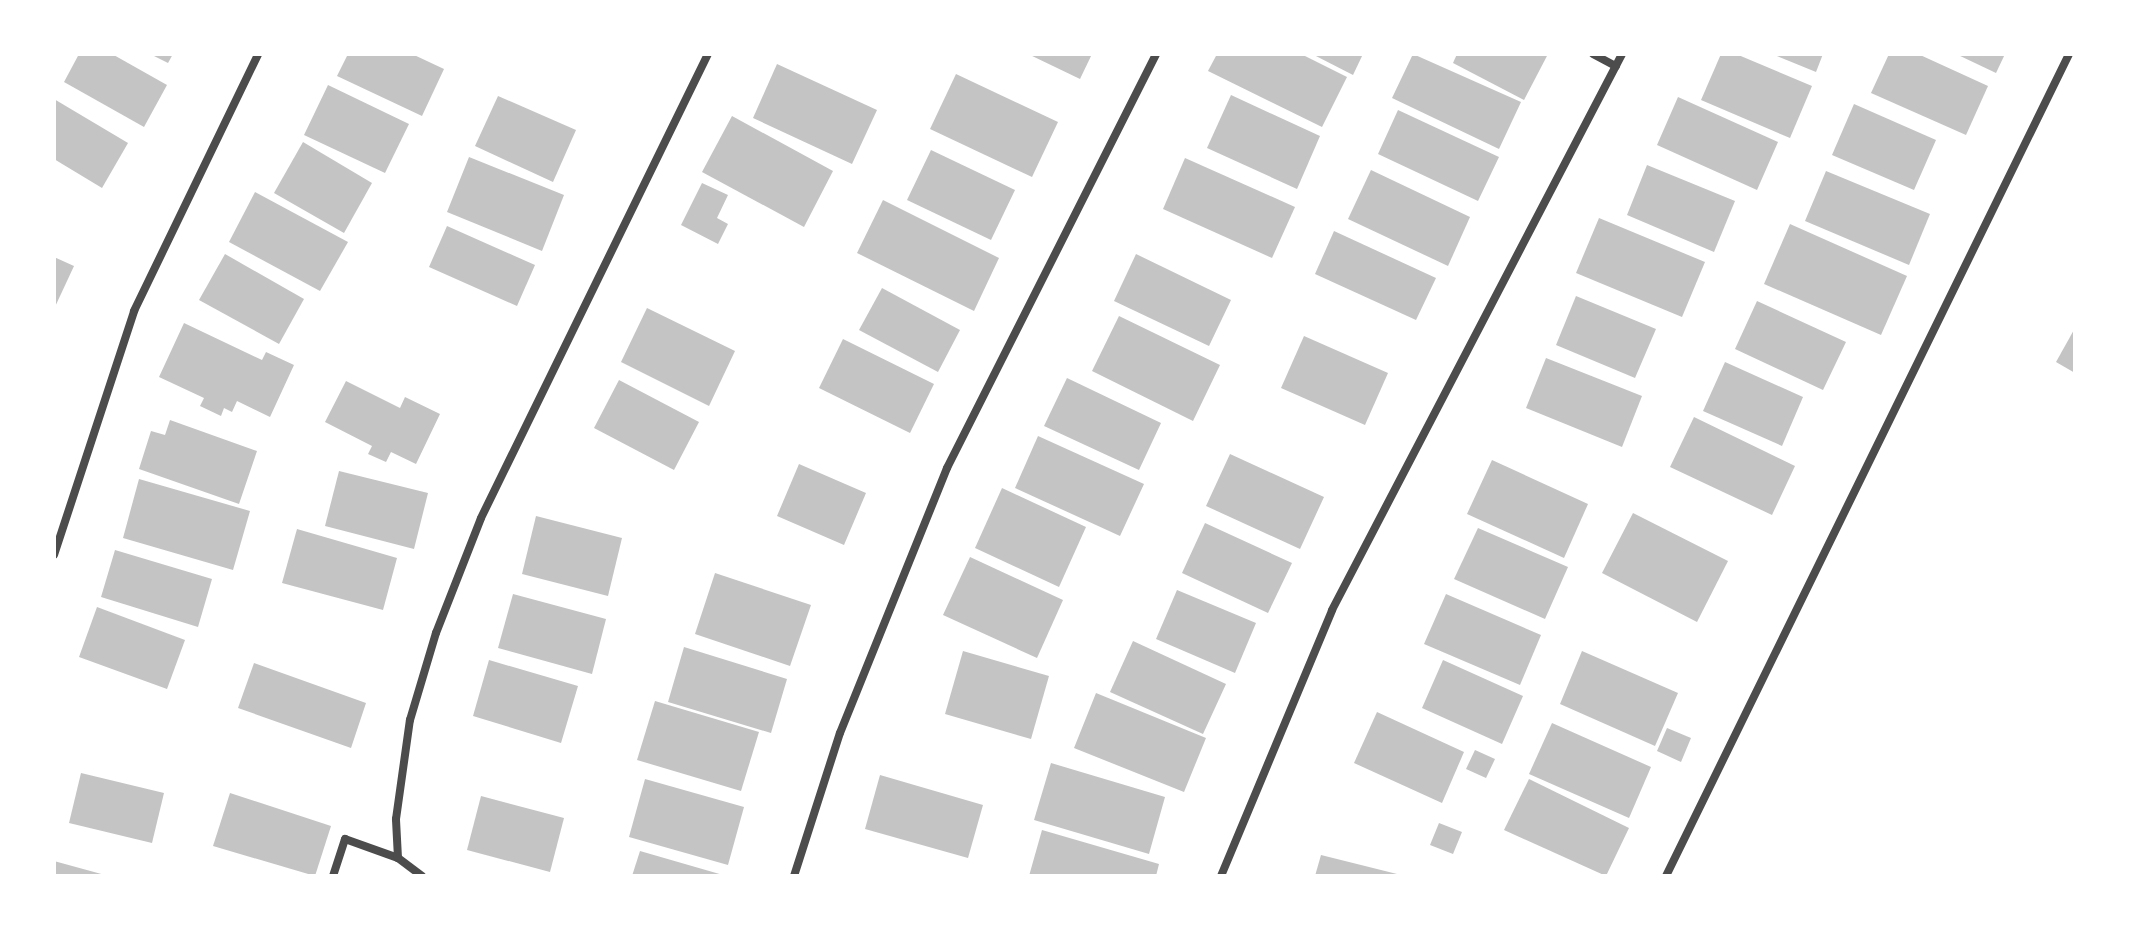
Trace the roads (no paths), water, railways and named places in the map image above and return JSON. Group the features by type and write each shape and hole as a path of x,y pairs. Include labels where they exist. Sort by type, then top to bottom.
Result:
{"street":[{"path":"54,555 134,311 258,54"},
{"path":"398,858 396,819 410,720 436,633 481,518 708,54"},
{"path":"794,876 840,733 947,468 1156,54"},
{"path":"1593,54 1616,66"},
{"path":"1221,876 1332,610 1622,54"},
{"path":"1666,876 2069,54"},
{"path":"333,876 345,839 398,858 422,876"}]}
